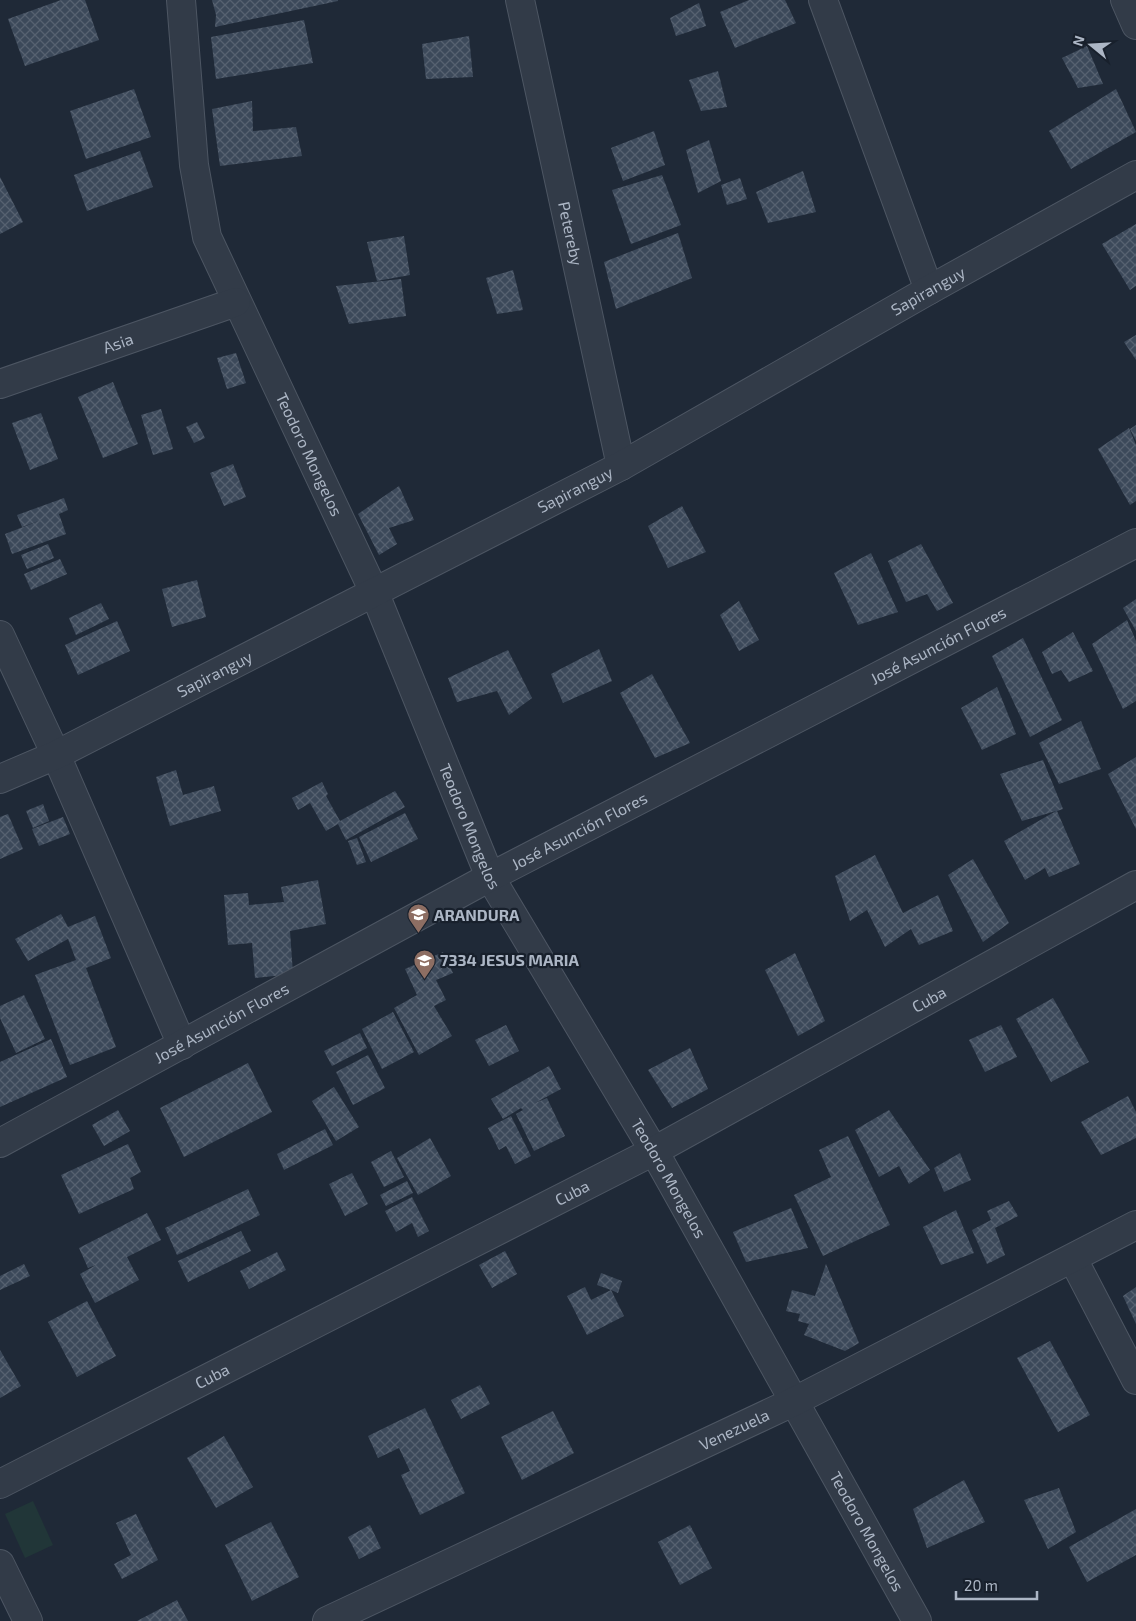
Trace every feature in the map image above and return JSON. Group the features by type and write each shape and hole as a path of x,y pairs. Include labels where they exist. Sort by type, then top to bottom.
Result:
{"street":[{"name":"Teodoro Mongelos","path":"181,0 194,165 207,237 375,594 490,877 654,1151 917,1621"},
{"name":"Petereby","path":"520,0 621,466"},
{"path":"823,0 929,290"},
{"path":"1125,0 1136,25"},
{"name":"Sapiranguy","path":"0,779 56,755 375,594 621,466 929,290 1136,176"},
{"name":"Asia","path":"0,384 236,302"},
{"name":"José Asunción Flores","path":"0,1143 490,877 1136,543"},
{"path":"0,635 56,755 182,1045"},
{"name":"Cuba","path":"0,1484 654,1151 1136,885"},
{"name":"Venezuela","path":"327,1621 793,1402 1136,1225"},
{"path":"1073,1259 1136,1380"},
{"path":"0,1564 28,1621"}],"green space":[{"path":"33,1501 53,1545 25,1558 5,1514"}],"building":[{"path":"61,0 85,0 99,40 25,66 8,19"},
{"path":"212,0 338,1 215,27 216,15"},
{"path":"749,0 785,0 796,23 735,48 720,12"},
{"path":"699,3 706,26 676,36 670,18"},
{"path":"304,20 313,63 216,79 211,37"},
{"path":"469,36 473,77 426,79 422,44"},
{"path":"1087,46 1103,84 1078,88 1062,58"},
{"path":"718,71 727,107 701,111 689,80"},
{"path":"134,89 151,137 86,159 70,111"},
{"path":"1116,89 1136,132 1071,169 1049,131"},
{"path":"252,101 253,131 296,127 302,156 220,166 212,109"},
{"path":"654,131 665,165 623,181 611,148"},
{"path":"709,140 721,181 698,193 686,150"},
{"path":"140,151 153,187 87,211 74,175"},
{"path":"803,171 816,212 768,223 756,192"},
{"path":"662,175 681,225 631,244 612,190"},
{"path":"0,177 23,222 0,234"},
{"path":"740,178 747,199 727,205 721,185"},
{"path":"1136,224 1136,286 1130,290 1102,244"},
{"path":"678,233 692,278 616,309 604,262"},
{"path":"404,236 410,275 377,281 367,242"},
{"path":"513,270 523,310 497,314 486,278"},
{"path":"401,279 406,316 349,324 336,286"},
{"path":"1136,335 1136,360 1124,342"},
{"path":"236,353 246,383 227,389 217,358"},
{"path":"113,382 138,444 103,458 78,397"},
{"path":"161,409 173,449 153,455 141,415"},
{"path":"41,413 58,459 30,470 12,423"},
{"path":"197,422 205,438 194,443 186,427"},
{"path":"1136,425 1136,441 1130,429"},
{"path":"1129,428 1136,445 1136,501 1130,505 1098,449"},
{"path":"233,464 246,497 224,506 210,473"},
{"path":"399,486 414,520 389,528 397,544 379,555 358,514"},
{"path":"64,498 68,510 59,514 66,534 12,554 5,534 44,519 22,527 17,515"},
{"path":"682,506 706,552 668,568 648,526"},
{"path":"48,544 54,558 27,569 21,555"},
{"path":"921,544 953,603 937,611 927,594 906,602 888,561"},
{"path":"871,553 898,612 858,625 834,573"},
{"path":"60,559 67,574 31,590 24,574"},
{"path":"197,580 206,617 172,627 162,589"},
{"path":"1136,599 1136,631 1123,608"},
{"path":"739,601 759,640 739,651 720,615"},
{"path":"101,603 109,619 76,635 69,618"},
{"path":"1127,620 1136,641 1136,701 1123,709 1092,644"},
{"path":"117,621 130,651 78,675 65,645"},
{"path":"1073,632 1093,671 1069,682 1061,670 1052,674 1042,652"},
{"path":"1023,638 1062,720 1030,737 992,656"},
{"path":"599,649 612,681 563,703 551,674"},
{"path":"508,650 532,698 509,715 497,691 457,702 448,678"},
{"path":"652,674 690,743 655,758 620,693"},
{"path":"997,687 1016,734 982,750 961,708"},
{"path":"1081,721 1101,769 1059,784 1039,743"},
{"path":"1136,757 1136,829 1108,774"},
{"path":"1043,760 1063,809 1057,811 1080,864 1049,877 1045,868 1025,880 1004,841 1056,811 1022,821 1000,774"},
{"path":"176,770 183,795 214,786 221,811 170,826 156,777"},
{"path":"322,782 328,794 326,796 340,821 395,791 405,807 346,840 338,824 326,831 310,803 298,810 292,798"},
{"path":"43,804 49,821 33,828 26,811"},
{"path":"405,813 418,839 371,862 359,837"},
{"path":"8,814 23,849 0,859 0,817"},
{"path":"63,817 70,834 39,846 32,829"},
{"path":"357,838 366,862 357,865 348,841"},
{"path":"875,855 903,913 938,895 953,931 919,945 911,929 885,947 867,910 850,921 835,876"},
{"path":"973,859 1009,923 983,942 948,875"},
{"path":"318,880 326,924 290,931 293,974 255,978 252,943 228,945 224,895 248,893 249,905 284,902 281,887"},
{"path":"61,914 68,927 95,916 111,958 86,968 116,1047 70,1065 35,975 76,960 68,939 28,961 15,939"},
{"path":"443,952 453,973 436,980 446,1000 434,1006 452,1036 419,1055 394,1008 417,995 405,969"},
{"path":"795,953 825,1021 798,1036 765,970"},
{"path":"24,995 45,1039 16,1053 0,1018 0,1006"},
{"path":"1053,998 1089,1062 1051,1082 1016,1019"},
{"path":"393,1012 414,1052 382,1069 362,1029"},
{"path":"506,1025 519,1051 489,1066 475,1040"},
{"path":"1001,1025 1017,1057 985,1072 969,1040"},
{"path":"360,1033 367,1048 332,1066 324,1051"},
{"path":"51,1039 67,1077 0,1107 0,1062"},
{"path":"690,1048 708,1089 672,1108 648,1070"},
{"path":"368,1055 385,1088 353,1105 336,1072"},
{"path":"248,1063 272,1112 184,1157 160,1108"},
{"path":"549,1066 561,1089 535,1103 547,1098 565,1136 534,1151 516,1114 523,1110 521,1108 503,1119 491,1099"},
{"path":"334,1087 359,1127 336,1141 312,1101"},
{"path":"1128,1096 1136,1112 1136,1138 1101,1155 1081,1122"},
{"path":"118,1110 130,1131 104,1146 92,1125"},
{"path":"889,1110 930,1170 909,1184 899,1166 879,1177 855,1130"},
{"path":"511,1116 531,1156 515,1164 506,1146 499,1150 488,1128"},
{"path":"325,1129 333,1145 284,1170 277,1154"},
{"path":"848,1136 890,1225 823,1256 794,1195 831,1177 819,1150"},
{"path":"430,1138 451,1176 418,1195 397,1158"},
{"path":"128,1144 141,1172 130,1178 134,1189 79,1214 61,1175"},
{"path":"391,1151 404,1177 384,1187 371,1162"},
{"path":"960,1153 971,1180 944,1192 934,1168"},
{"path":"352,1173 368,1204 345,1216 329,1184"},
{"path":"407,1181 413,1193 386,1206 380,1195"},
{"path":"248,1189 260,1215 177,1255 165,1228"},
{"path":"412,1197 429,1231 418,1237 412,1223 396,1232 385,1211"},
{"path":"1009,1201 1018,1216 995,1228 1005,1255 987,1264 972,1230 991,1220 987,1211"},
{"path":"791,1208 808,1248 746,1262 733,1232"},
{"path":"956,1210 974,1253 941,1265 923,1227"},
{"path":"147,1213 161,1240 127,1257 139,1280 95,1303 80,1274 96,1265 88,1268 79,1248"},
{"path":"241,1231 251,1251 188,1282 178,1261"},
{"path":"505,1251 517,1274 492,1288 479,1265"},
{"path":"277,1252 286,1270 249,1289 240,1271"},
{"path":"24,1264 30,1276 0,1290 0,1276"},
{"path":"826,1264 859,1343 845,1351 804,1335 809,1324 798,1321 800,1314 786,1311 792,1290 815,1296"},
{"path":"601,1273 622,1281 618,1293 597,1285"},
{"path":"585,1287 591,1300 611,1290 624,1316 587,1335 567,1296"},
{"path":"1136,1287 1136,1324 1123,1296"},
{"path":"87,1301 116,1356 77,1377 48,1322"},
{"path":"1050,1341 1090,1415 1058,1432 1017,1358"},
{"path":"0,1350 21,1386 0,1398"},
{"path":"480,1385 490,1404 461,1419 451,1400"},
{"path":"425,1408 465,1493 420,1515 401,1475 410,1471 399,1448 378,1458 368,1436"},
{"path":"553,1411 574,1453 522,1480 501,1437"},
{"path":"224,1436 253,1487 216,1508 187,1458"},
{"path":"964,1480 985,1522 927,1548 913,1509"},
{"path":"1059,1488 1076,1532 1048,1549 1024,1500"},
{"path":"1136,1509 1136,1555 1087,1582 1069,1547"},
{"path":"136,1514 158,1560 122,1579 114,1564 131,1555 116,1523"},
{"path":"271,1522 299,1577 252,1601 225,1545"},
{"path":"370,1525 381,1548 359,1559 348,1537"},
{"path":"690,1525 712,1568 680,1585 658,1542"},
{"path":"177,1600 188,1621 137,1621"}],"place":[{"name":"ARANDURA","path":"418,934"},
{"name":"7334 JESUS MARIA","path":"424,979"}]}
